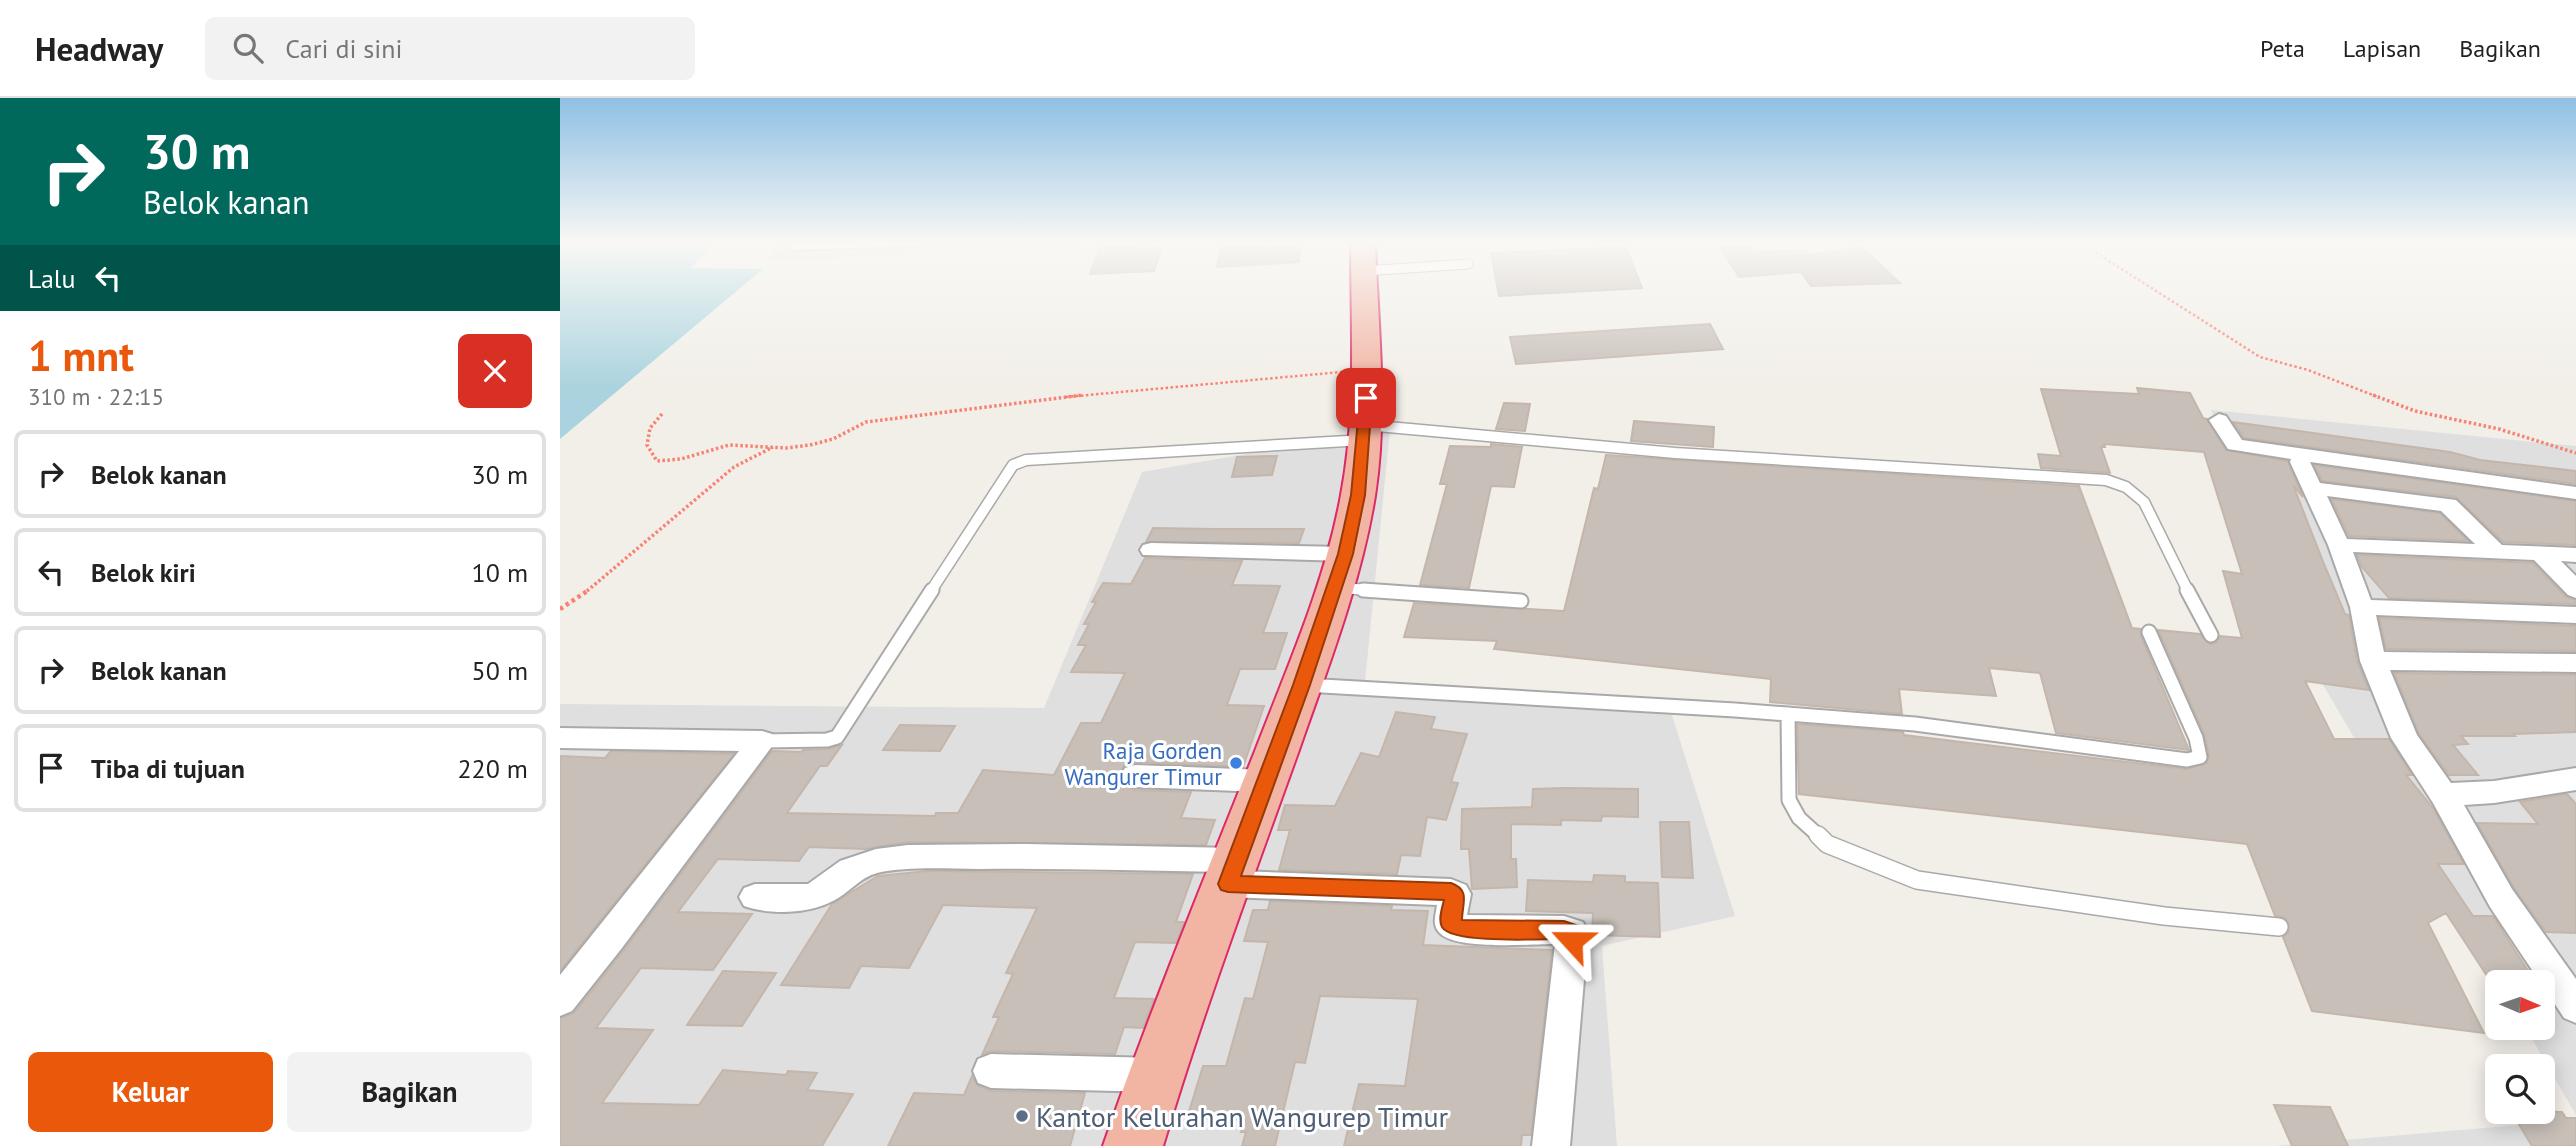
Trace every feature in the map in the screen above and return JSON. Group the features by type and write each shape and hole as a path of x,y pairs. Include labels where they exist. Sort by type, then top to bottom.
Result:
{"highway":[{"path":"1133,1146 1340,571 1358,495 1365,432 1367,371 1364,291"}],"street":[{"path":"2219,421 2237,446 2576,493"},
{"path":"2304,455 2300,462 2339,545 2362,607 2373,661 2405,738 2443,795 2501,898 2576,1007"},
{"path":"2312,488 2448,505 2495,551"},
{"path":"2339,545 2576,555"},
{"path":"1151,550 1340,571"},
{"path":"2541,554 2576,590"},
{"path":"2362,607 2576,615"},
{"path":"2373,661 2576,663"},
{"path":"560,738 762,741"},
{"path":"560,1000 762,741"},
{"path":"1135,776 1264,781"},
{"path":"2443,795 2573,783"},
{"path":"755,897 809,897 822,892 850,870 876,861 908,857 1026,856 1451,892 1455,894 1450,923 1458,929 1572,932 1551,1146"},
{"path":"991,1071 1157,1075"}],"lane":[{"path":"762,741 827,740 837,737 1013,465 1026,460 1365,432 2106,480 2126,487 2144,502 2162,543 2211,635"},
{"path":"1340,571 1521,601"},
{"path":"1301,685 1915,724 2186,760 2200,757 2196,738 2149,632"},
{"path":"1788,714 1789,800 1799,818 1827,844 1917,880 2152,915 2279,927"}],"path":[{"path":"2153,291 2260,357 2308,370 2359,392 2415,411 2499,429 2576,453"},
{"path":"662,414 650,428 647,445 657,461 677,462 714,448 750,443 774,447 811,446 843,436 866,422 1072,396 1367,371"},
{"path":"560,609 577,600 734,467 774,447"}],"shaded area":[{"path":"2211,410 2576,446 2576,1115 2555,1079 2555,1054 2541,1054 2533,1040 2555,1040 2555,970 2491,970 2306,656"},
{"path":"1390,429 1364,692 1672,715 1735,916 1602,946 1617,1146 560,1146 560,704 1044,708 1142,472"},
{"path":"2576,1120 2576,1146 2274,1146 2555,1124 2555,1122"}],"water":[{"path":"560,291 737,291 560,439"}],"building":[{"path":"1498,291 1590,291 1499,296"},
{"path":"1710,324 1723,349 1516,364 1510,337"},
{"path":"2137,388 2190,393 2203,418 2207,419 2226,450 2288,461 2303,497 2293,485 2324,564 2345,614 2349,615 2357,661 2369,690 2305,681 2334,739 2389,739 2412,775 2406,775 2433,808 2464,864 2438,864 2473,916 2493,916 2527,970 2485,970 2485,973 2446,913 2428,923 2484,1033 2312,1011 2283,937 2288,933 2289,923 2285,918 2275,916 2247,844 1799,794 1797,724 1903,732 1904,735 2186,769 2207,763 2209,755 2204,734 2158,630 2200,634 2210,644 2216,643 2220,636 2242,638 2223,571 2242,574 2204,452 2104,444 2105,447 2101,447 2110,473 2041,468 2038,454 2061,456 2041,389 2139,394"},
{"path":"1504,403 1530,404 1525,431 1496,429"},
{"path":"1634,421 1714,427 1713,447 1631,441"},
{"path":"2233,422 2450,452 2480,460 2576,471 2576,484 2244,438"},
{"path":"1491,444 1522,447 1514,487 1491,486 1469,588 1420,585 1447,484 1440,484 1450,446 1491,447"},
{"path":"1606,455 2079,486 2132,628 2141,629 2141,636 2189,750 2056,733 2040,673 1989,668 1996,696 1899,689 1902,714 1770,702 1771,679 1494,649 1497,641 1404,637 1414,603 1564,611 1594,488 1598,489"},
{"path":"1277,456 1272,475 1232,477 1237,457"},
{"path":"2314,465 2576,501 2576,545 2503,542 2456,497 2322,481"},
{"path":"2331,499 2440,513 2468,541 2349,536"},
{"path":"1153,528 1304,529 1299,543 1146,542"},
{"path":"2357,555 2533,563 2566,597 2576,600 2576,604 2389,598 2362,567"},
{"path":"1145,558 1242,561 1232,585 1280,586 1263,633 1287,633 1275,669 1240,669 1227,705 1264,706 1243,767 1135,762 1124,765 1119,775 1123,785 1134,790 1191,792 1181,818 1215,820 1206,845 908,842 866,849 809,847 799,861 718,859 678,912 752,914 713,970 641,968 596,1028 653,1030 602,1103 699,1105 723,1070 786,1075 788,1071 817,1073 807,1090 853,1094 822,1146 560,1146 560,1018 574,1013 772,751 801,752 842,745 827,766 820,766 787,813 935,816 936,813 958,813 983,770 1054,775 1081,723 1101,723 1125,673 1071,672 1086,645 1078,645 1089,624 1084,624 1096,602 1092,602 1103,583 1131,584"},
{"path":"2379,618 2576,626 2576,651 2386,649"},
{"path":"2394,673 2576,675 2576,732 2461,736 2468,744 2453,745 2478,775 2449,775 2419,734"},
{"path":"1396,712 1435,717 1431,729 1467,734 1451,782 1458,783 1446,820 1427,817 1420,856 1401,855 1397,874 1279,870 1290,830 1278,830 1285,805 1335,806 1361,753 1379,757"},
{"path":"900,725 955,726 940,751 883,750"},
{"path":"611,751 734,754 560,971 560,756 605,758"},
{"path":"1533,789 1638,789 1638,817 1602,816 1601,821 1561,820 1561,825 1511,824 1511,859 1516,859 1517,887 1472,889 1469,849 1461,849 1462,809 1532,807"},
{"path":"2567,794 2576,804 2576,933 2546,932 2514,888 2477,823 2538,824 2520,802"},
{"path":"1660,822 1689,822 1693,878 1662,877"},
{"path":"928,871 1193,874 1176,922 1184,922 1176,943 1135,942 1114,998 1154,999 1143,1028 1124,1027 1115,1054 991,1051 982,1055 999,1017 993,1017 1013,974 1006,973 1037,908 943,905 909,968 861,966 849,988 781,985 832,904 878,876"},
{"path":"1594,875 1625,876 1625,882 1658,883 1660,937 1592,935 1593,913 1526,911 1528,880 1593,882"},
{"path":"1270,901 1392,906 1391,910 1428,911 1423,945 1552,950 1531,1135 1522,1135 1521,1146 1344,1146 1359,1084 1405,1086 1418,999 1320,996 1305,1063 1295,1062 1275,1146 1242,1146 1246,1132 1241,1132 1245,1120 1187,1118 1203,1066 1226,1066 1245,998 1253,999 1268,942 1244,941 1253,910 1268,910"},
{"path":"723,971 776,973 742,1026 687,1025"},
{"name":"Kantor Kelurahan Wangurep Timur","path":"972,1076 977,1085 991,1091 1085,1093 1070,1146 888,1146 914,1093 964,1095"},
{"path":"2274,1105 2330,1107 2348,1146 2292,1146"},
{"path":"2555,1112 2562,1112 2566,1118 2576,1118 2576,1146 2532,1146 2519,1124 2555,1124"}],"place":[{"name":"Raja Gorden Wangurer Timur","path":"1236,763"},
{"name":"Kantor Kelurahan Wangurep Timur","path":"1022,1116"}],"route":[{"path":"1366,398 1366,425 1358,495 1338,579 1228,884 1451,892 1455,894 1450,923 1458,929 1564,930 1572,932 1572,941"}]}
